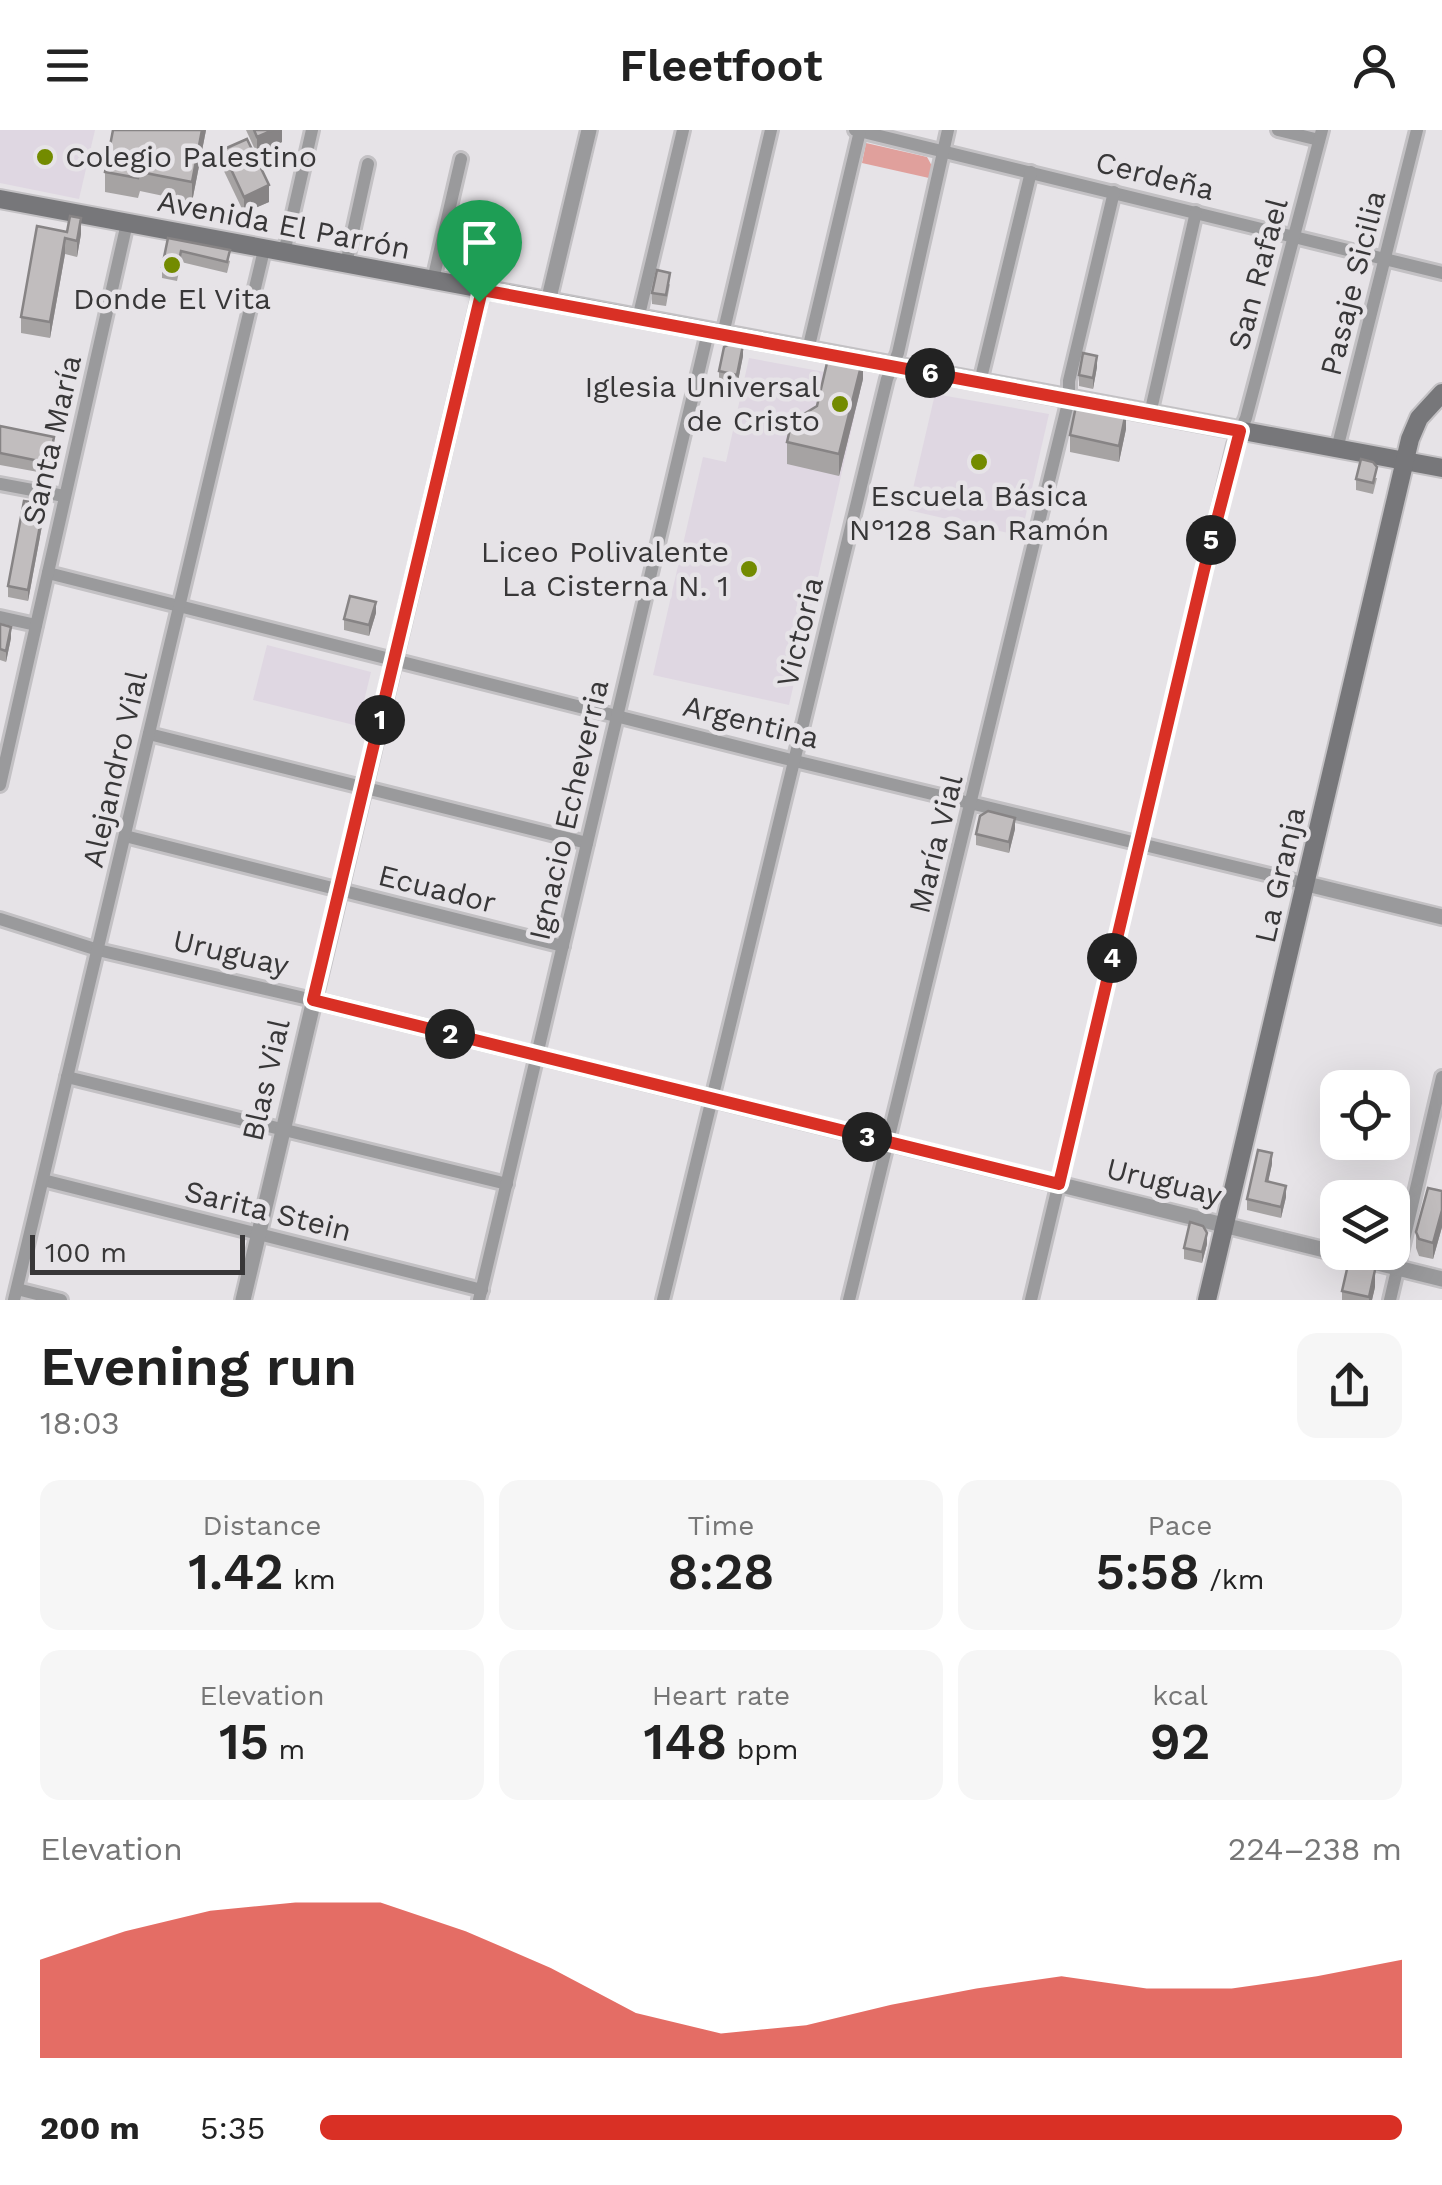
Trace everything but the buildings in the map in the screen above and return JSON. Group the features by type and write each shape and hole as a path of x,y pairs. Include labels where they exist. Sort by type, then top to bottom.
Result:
{"main road":[{"name":"Avenida El Parrón","path":"0,200 1442,468"},
{"name":"La Granja","path":"1207,1300 1405,462 1415,424 1442,393"}],"street":[{"path":"284,253 312,130"},
{"path":"548,302 589,130"},
{"path":"638,319 683,130"},
{"name":"Ignacio Echeverria","path":"480,1295 617,716 770,130"},
{"name":"Victoria","path":"663,1300 948,130"},
{"path":"1278,130 1320,135"},
{"name":"Pasaje Sicilia","path":"1337,449 1417,130"},
{"path":"808,350 858,131"},
{"name":"Cerdeña","path":"858,131 1442,273"},
{"name":"San Rafael","path":"1031,1300 1230,462 1320,135"},
{"path":"433,280 461,159"},
{"path":"346,264 368,164"},
{"path":"980,382 1030,172"},
{"name":"María Vial","path":"849,1300 1070,399 1069,381 1114,192"},
{"path":"1150,414 1196,212"},
{"name":"Santa María","path":"0,786 3,755 127,223"},
{"name":"Alejandro Vial","path":"16,1295 264,250"},
{"name":"Blas Vial","path":"243,1300 482,290"},
{"path":"0,484 64,496"},
{"name":"Argentina","path":"48,573 794,762 1442,917"},
{"path":"0,617 36,624"},
{"path":"149,734 587,843"},
{"name":"Ecuador","path":"125,836 563,946"},
{"name":"Uruguay","path":"0,919 98,950 1320,1249"},
{"path":"68,1077 507,1184"},
{"path":"1410,1213 1442,1077"},
{"name":"Sarita Stein","path":"43,1180 480,1295"},
{"path":"1390,1300 1397,1270"},
{"name":"Uruguay","path":"1405,1270 1442,1279"},
{"path":"16,1295 60,1300"}],"shaded area":[{"name":"Colegio Palestino","path":"0,130 95,130 79,199 0,183"},
{"path":"866,143 927,157 932,166 929,178 862,163"},
{"name":"Liceo Polivalente La Cisterna N. 1","path":"749,358 863,379 789,705 653,675 703,457 726,462"},
{"name":"Escuela Básica N°128 San Ramón","path":"935,394 1049,414 1021,536 908,510"},
{"path":"267,645 371,672 358,726 253,700"}],"place":[{"name":"Colegio Palestino","path":"45,157"},
{"name":"Donde El Vita","path":"172,265"},
{"name":"Iglesia Universal de Cristo","path":"840,404"},
{"name":"Escuela Básica N°128 San Ramón","path":"979,462"},
{"name":"Liceo Polivalente La Cisterna N. 1","path":"749,569"}],"route":[{"path":"482,290 1240,431 1059,1184 313,1000 479,302 482,290"}]}
